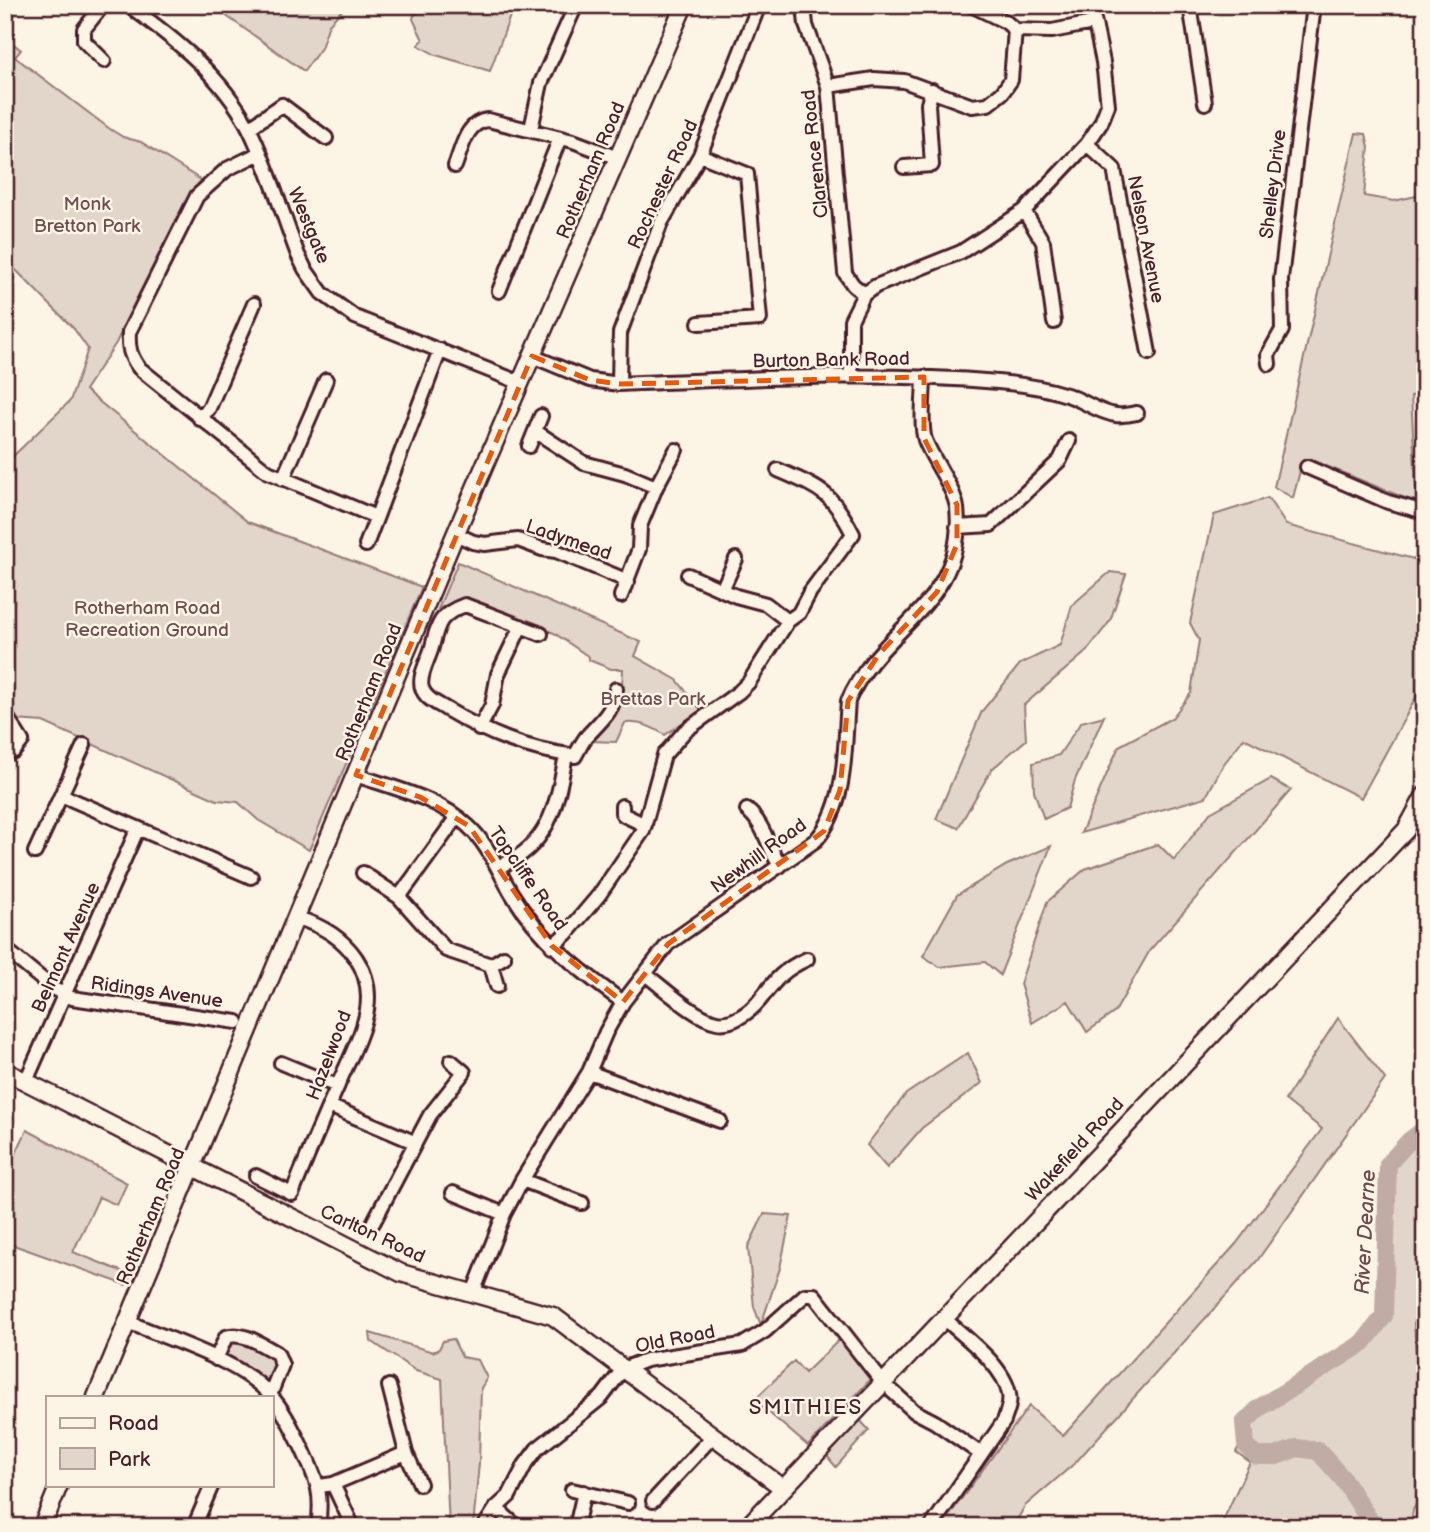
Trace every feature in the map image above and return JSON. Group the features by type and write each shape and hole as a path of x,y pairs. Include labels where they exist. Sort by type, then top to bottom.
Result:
{"main road":[{"name":"Rotherham Road","path":"96,1396 194,1168 456,534 684,5"},
{"name":"Wakefield Road","path":"755,1524 783,1488 887,1387 944,1318 1406,830 1425,795"},
{"name":"Carlton Road","path":"5,1071 401,1273 553,1317 783,1488"},
{"path":"41,1527 59,1486"}],"street":[{"path":"103,5 83,29 84,41 104,61"},
{"name":"Westgate","path":"128,5 171,37 205,69 236,108 260,153 298,255 322,292 355,317 521,383"},
{"path":"531,129 541,83 576,5"},
{"name":"Rochester Road","path":"619,384 620,334 661,223 700,155 759,5"},
{"name":"Clarence Road","path":"804,5 806,25 828,86 845,273 853,285 864,294"},
{"path":"971,5 1006,22 1015,30 1052,31 1094,23"},
{"path":"851,375 851,320 864,294 876,286 961,252 1024,211 1087,144 1101,123 1108,105 1103,62 1091,5"},
{"path":"1190,5 1205,103"},
{"name":"Shelley Drive","path":"1269,364 1268,355 1282,330 1282,266 1314,5"},
{"path":"828,86 874,79 904,81 972,106 988,104 1002,93 1011,79 1015,30"},
{"path":"904,167 932,166 928,104 932,90"},
{"path":"249,128 282,105 326,138"},
{"path":"454,166 471,126 488,120 531,129 618,158"},
{"path":"499,290 560,138"},
{"name":"Nelson Avenue","path":"1087,144 1114,169 1149,353"},
{"path":"260,153 227,169 197,196 130,332 128,344 131,358 139,368 200,419 268,472 376,517"},
{"path":"699,324 760,319 747,174 700,155"},
{"path":"1024,211 1043,242 1054,322"},
{"path":"200,419 209,408 254,314"},
{"path":"366,545 440,350"},
{"name":"Burton Bank Road","path":"533,356 590,380 619,384 851,375 924,377 1046,389 1069,395 1118,415 1131,410"},
{"name":"Newhill Road","path":"473,1293 504,1214 589,1072 606,1032 623,1002 668,944 816,840 827,826 840,790 848,701 852,692 879,654 937,592 950,567 957,544 957,505 924,438 924,377"},
{"path":"283,479 326,380"},
{"path":"529,446 541,416"},
{"path":"535,431 584,463 625,474 656,487"},
{"path":"957,527 991,525 1060,460 1064,445"},
{"name":"Ladymead","path":"621,596 639,549 640,526 656,487 676,450"},
{"path":"1307,467 1388,502 1425,512"},
{"path":"552,946 599,895 645,825 664,755 685,731 749,682 788,621 799,613 810,592 853,534 844,517 823,490 778,470"},
{"name":"Ladymead","path":"456,534 485,544 518,540 556,551 628,581"},
{"path":"722,590 736,559"},
{"path":"688,575 722,590 766,604 788,621"},
{"path":"541,634 465,604 450,610 440,621 421,681 422,690 428,698 479,729 503,739 575,756 585,738 604,719 612,705 616,689"},
{"path":"479,729 492,705 498,674 521,626"},
{"path":"5,714 22,741 13,751 5,754"},
{"path":"36,852 84,745"},
{"path":"498,867 526,853 541,836 557,800 566,755"},
{"name":"Topcliffe Road","path":"356,775 420,797 457,817 483,842 512,893 552,946 579,971 623,1002"},
{"path":"61,795 251,877"},
{"path":"622,806 624,815 645,825"},
{"path":"747,810 758,818 780,866"},
{"path":"399,897 457,817"},
{"name":"Belmont Avenue","path":"26,1081 138,828"},
{"path":"363,873 399,897 446,950 491,965"},
{"name":"Hazelwood","path":"256,1176 292,1194 364,1025 369,994 354,954 344,942 332,933 297,918"},
{"name":"Ridings Avenue","path":"5,948 64,996 237,1022"},
{"path":"491,965 504,957"},
{"path":"645,974 701,1016 718,1023 729,1022 757,1004 773,981 791,966 807,959"},
{"path":"491,965 496,986"},
{"path":"373,1223 430,1115 464,1072 451,1061"},
{"path":"281,1063 337,1086"},
{"path":"589,1072 720,1121"},
{"path":"329,1106 414,1142"},
{"path":"522,1180 582,1203"},
{"path":"453,1193 504,1214"},
{"name":"Old Road","path":"484,1527 496,1508 509,1496 525,1465 537,1449 602,1397 624,1369 646,1360 742,1345 765,1331 804,1294 814,1295 887,1387 914,1411 981,1454"},
{"path":"931,1527 1004,1421 1010,1396 1001,1373 944,1318"},
{"path":"128,1322 246,1374 270,1395 282,1364 277,1353 242,1335 234,1334 226,1337 216,1359"},
{"path":"389,1387 406,1453 420,1485"},
{"path":"276,1414 320,1486 318,1527"},
{"path":"944,1428 950,1416"},
{"path":"653,1501 713,1436"},
{"path":"320,1486 333,1484 406,1453"},
{"path":"333,1484 353,1527"},
{"path":"194,1527 212,1486"},
{"path":"576,1527 578,1491 628,1503"},
{"path":"496,1508 517,1527"}],"highlighted area":[{"path":"532,356 590,380 619,384 924,377 924,438 957,505 957,544 937,592 879,654 848,701 840,790 824,831 668,944 623,1002 552,946 469,826 420,797 356,775"}],"green space":[{"path":"211,5 347,5 329,24 321,48 304,71"},
{"path":"434,5 514,5 490,71 436,55 418,45 423,40 413,19 414,15"},
{"name":"Rotherham Road Recreation Ground","path":"5,37 21,50 15,57 110,129 123,137 141,142 201,180 184,204 116,343 85,390 248,522 422,587 309,850 258,820 238,802 217,800 43,722 15,720 5,705 5,464 70,401 88,349 74,329 5,259"},
{"path":"1356,133 1366,134 1369,147 1364,196 1394,201 1425,194 1425,395 1411,396 1417,503 1309,459 1300,471 1293,498 1274,487"},
{"path":"1268,498 1286,525 1425,562 1425,681 1361,798 1244,738 1223,765 1206,797 1081,833 1119,746 1172,718 1191,693 1199,640 1190,623 1214,515"},
{"name":"Brettas Park","path":"458,562 641,642 635,656 677,680 701,710 665,735 646,725 625,723 616,742 591,741 607,725 616,709 623,669 611,669 589,660 589,657 554,633 475,603 457,601 438,609"},
{"path":"1110,572 1126,574 1110,621 1086,652 1024,705 1026,740 992,769 958,828 936,819 982,711 1020,664 1060,645 1072,605"},
{"path":"1104,716 1075,780 1067,808 1044,819 1034,791 1033,763 1059,755 1081,722"},
{"path":"1271,779 1291,790 1150,950 1115,1012 1087,1032 1068,1001 1032,1023 1020,984 1047,902 1085,869 1158,844 1174,860 1210,813"},
{"path":"1051,846 1000,975 985,962 940,967 923,956 957,895 1007,865"},
{"path":"1338,1018 1385,1079 1257,1261 1075,1463 1025,1506 1013,1527 941,1527 1029,1406 1063,1436 1236,1244 1322,1129 1285,1100"},
{"path":"968,1053 982,1083 922,1128 887,1168 867,1145 906,1094"},
{"path":"1425,1129 1425,1312 1414,1323 1416,1350 1425,1357 1425,1488 1413,1510 1410,1527 1220,1527 1250,1462 1236,1452 1256,1417 1388,1320 1388,1164 1409,1141"},
{"path":"27,1130 127,1183 117,1205 99,1197 73,1252 131,1275 126,1285 5,1242 5,1163 10,1165"},
{"path":"764,1214 791,1216 780,1268 761,1325 754,1307 748,1247"},
{"path":"370,1333 433,1352 439,1349 443,1341 453,1339 462,1357 478,1360 487,1378 481,1388 479,1463 473,1527 449,1527 442,1379 416,1371 371,1341"},
{"path":"842,1337 872,1378 808,1446 754,1400 794,1361 805,1373"},
{"path":"234,1341 272,1356 277,1363 268,1385 257,1373 223,1355 230,1342"},
{"path":"859,1419 869,1430 836,1467 826,1455"}],"waterway":[{"name":"River Dearne","path":"1374,1527 1343,1479 1318,1451 1297,1448 1276,1456 1257,1456 1246,1445 1244,1423 1259,1408 1363,1343 1384,1316 1388,1164 1409,1141 1425,1129"}],"district":[{"name":"SMITHIES","path":"806,1407"}],"park label":[{"name":"Monk Bretton Park","path":"87,214"}]}
